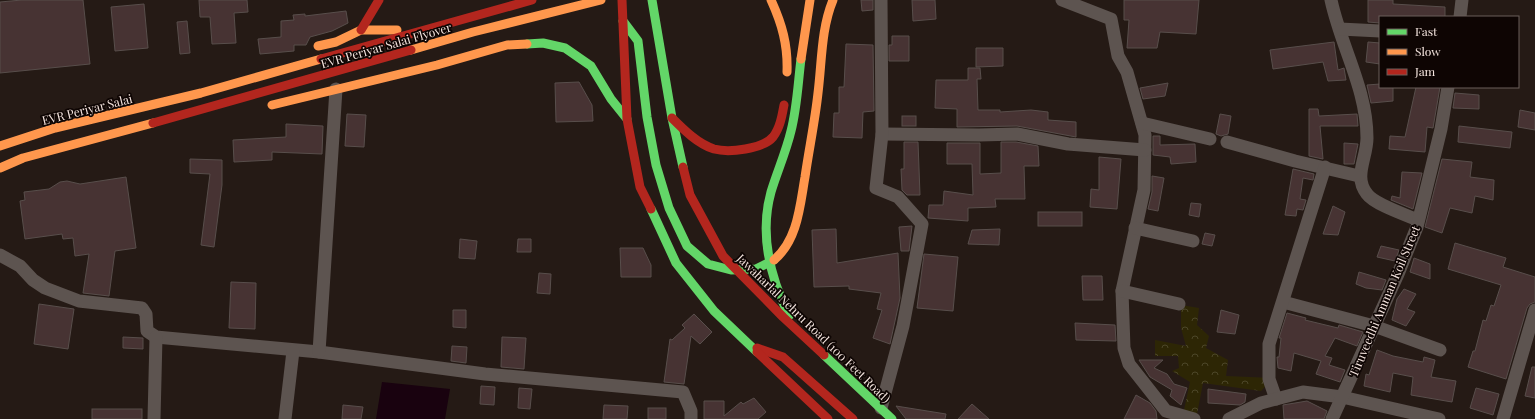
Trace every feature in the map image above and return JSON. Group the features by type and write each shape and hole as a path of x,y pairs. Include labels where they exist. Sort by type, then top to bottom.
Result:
{"main road":[{"path":"361,30 379,0"},
{"name":"EVR Periyar Salai Flyover","path":"180,99 532,0"},
{"name":"EVR Periyar Salai Flyover","path":"178,117 473,32 601,0"},
{"path":"622,0 627,119 640,188 676,263 714,311 828,419"},
{"name":"Jawaharlal Nehru Road (100 Feet Road)","path":"652,0 672,118 690,195 723,256 783,317 793,332 892,419"},
{"path":"771,0 784,26 788,55 787,78"},
{"path":"793,332 772,278 766,248 765,220 771,194 793,124 801,44 810,0"},
{"path":"623,22 638,41 656,165 669,208 687,246 708,264 731,270 756,269 775,259 788,243 797,224 818,94 823,39 827,15 834,0"},
{"path":"483,4 513,5"},
{"path":"310,48 336,42 361,30 414,29 427,40 435,59"},
{"path":"260,108 336,89 435,59 507,45 543,43 565,48 591,66 611,99 627,119"},
{"path":"180,99 187,88 192,85"},
{"path":"672,118 687,133 714,149 737,150 751,148 771,139 783,116 786,94"},
{"name":"EVR Periyar Salai","path":"0,146 55,128 180,99"},
{"path":"0,168 23,158 178,117 199,120"},
{"path":"753,347 783,357 853,419"}],"street":[{"path":"881,0 882,134 876,188 898,197 922,224 903,326 881,408"},
{"path":"1062,0 1110,19 1118,56 1127,72 1146,135 1144,190 1122,291 1124,348 1129,364 1166,411 1194,419"},
{"path":"1331,0 1358,80 1365,110 1367,140 1359,176 1367,194 1388,208 1418,220"},
{"path":"1460,16 1462,0"},
{"path":"1340,29 1379,31"},
{"name":"Tiruveedhi Amman Koil Street","path":"1332,419 1398,274 1418,220 1441,129 1448,88"},
{"path":"319,352 336,89"},
{"path":"1142,124 1210,139"},
{"path":"882,134 1017,134 1068,144 1145,150"},
{"path":"1227,142 1295,161 1359,176"},
{"path":"1276,399 1269,379 1269,344 1325,167"},
{"path":"1135,228 1193,241"},
{"path":"0,255 20,266 33,280 45,288 79,301 142,308 146,314 147,331 156,337 293,351 319,352 485,374 683,392 691,411 691,419"},
{"path":"1122,291 1180,304"},
{"path":"1283,302 1374,326 1440,350"},
{"path":"1503,419 1535,310"},
{"path":"154,419 156,337"},
{"path":"285,419 293,351"},
{"path":"1229,419 1262,403 1303,392 1342,398 1434,418"}],"green space":[{"path":"1181,305 1199,308 1197,325 1209,336 1206,348 1228,360 1226,376 1273,378 1261,391 1203,383 1197,414 1184,410 1190,382 1172,371 1179,368 1178,356 1155,356 1155,340 1186,346 1181,328"}],"shaded area":[{"path":"382,382 450,389 445,419 376,419"}],"building":[{"path":"22,0 83,0 90,64 0,73 0,2"},
{"path":"199,0 247,0 248,12 234,13 236,43 212,44 210,17 200,17"},
{"path":"861,0 873,0 873,10 862,11"},
{"path":"912,0 935,0 936,19 913,21"},
{"path":"1124,0 1199,0 1196,34 1160,32 1157,48 1127,48 1129,20 1124,20"},
{"path":"1368,0 1393,0 1393,4 1445,7 1445,16 1379,16 1379,23 1368,22"},
{"path":"144,4 148,48 115,51 111,7"},
{"path":"346,11 348,23 332,31 310,37 306,45 294,45 294,51 260,54 258,39 281,37 281,21 294,20 293,15 305,14 305,16"},
{"path":"187,21 190,53 180,54 177,22"},
{"path":"892,36 909,36 909,61 889,61 889,45 892,45"},
{"path":"1334,42 1338,70 1344,68 1346,80 1328,81 1323,62 1273,69 1270,50"},
{"path":"1368,42 1379,43 1379,64 1366,62"},
{"path":"846,44 873,45 874,111 863,112 862,138 833,137 834,113 839,113 839,87 844,87"},
{"path":"976,48 1003,48 1003,66 976,67"},
{"path":"968,68 980,68 981,79 977,79 978,110 1000,110 1000,112 1031,110 1048,112 1048,120 1076,122 1076,137 1017,126 957,127 957,109 935,108 936,80 968,80"},
{"path":"579,82 592,105 593,121 556,122 555,83"},
{"path":"1168,83 1165,96 1143,99 1140,88"},
{"path":"1379,84 1379,88 1393,88 1393,101 1371,103 1367,85"},
{"path":"1416,88 1440,88 1433,128 1427,127 1425,152 1389,149 1390,136 1405,137"},
{"path":"1455,93 1479,95 1479,109 1453,108"},
{"path":"1309,109 1318,109 1319,116 1357,114 1358,126 1320,126 1323,159 1309,156"},
{"path":"1520,110 1535,113 1535,130 1518,127"},
{"path":"347,114 366,115 364,147 345,146"},
{"path":"1220,114 1231,116 1228,134 1221,136 1216,134"},
{"path":"902,116 916,116 916,126 902,126"},
{"path":"286,124 323,126 322,154 272,152 272,160 234,162 233,140 286,137"},
{"path":"1459,126 1512,132 1510,148 1458,142"},
{"path":"1153,136 1160,136 1160,145 1195,144 1196,162 1171,164 1170,157 1153,155"},
{"path":"904,142 918,142 920,195 907,195 902,190 901,169 904,169"},
{"path":"1001,142 1016,142 1038,146 1039,166 1024,166 1025,199 995,199 996,207 968,208 968,221 928,218 929,205 943,205 944,191 973,195 972,164 947,164 947,143 980,143 980,174 1001,173"},
{"path":"1344,143 1358,144 1354,164 1344,164"},
{"path":"1099,157 1121,159 1117,209 1090,207 1091,189 1099,190"},
{"path":"190,159 222,160 222,185 214,247 201,245 210,174 190,173"},
{"path":"1442,159 1472,162 1470,177 1494,180 1493,200 1475,196 1472,213 1450,208 1442,233 1425,227"},
{"path":"1293,169 1314,174 1313,180 1303,178 1300,199 1306,200 1303,210 1297,209 1296,216 1285,215"},
{"path":"1402,172 1422,173 1413,209 1391,200 1392,196 1400,198"},
{"path":"1152,176 1164,178 1158,211 1148,209 1152,192"},
{"path":"126,177 136,248 115,251 109,296 83,293 89,254 75,256 73,238 63,239 62,234 25,239 20,201 25,200 24,192 49,189 60,182 67,181 80,184"},
{"path":"1191,203 1201,204 1199,217 1189,215"},
{"path":"1333,206 1345,212 1338,235 1323,234"},
{"path":"1038,212 1082,212 1082,226 1038,226"},
{"path":"912,226 909,251 901,251 899,227"},
{"path":"836,229 837,263 898,253 900,298 890,344 873,338 882,310 877,309 881,293 849,289 849,286 814,287 812,230"},
{"path":"1000,229 999,245 968,244 972,230"},
{"path":"1205,233 1215,235 1212,246 1202,244"},
{"path":"460,239 477,241 475,259 459,258"},
{"path":"518,239 531,239 531,252 517,252"},
{"path":"1455,243 1506,258 1503,267 1535,277 1535,302 1530,304 1527,308 1506,379 1468,367 1473,351 1475,351 1483,320 1486,321 1491,305 1494,306 1501,285 1448,269"},
{"path":"1381,246 1399,250 1395,261 1377,257"},
{"path":"620,248 643,248 651,265 651,277 621,277"},
{"path":"924,254 958,257 953,311 917,308"},
{"path":"1414,258 1430,264 1430,279 1410,272"},
{"path":"1359,272 1386,280 1382,290 1366,288 1356,284"},
{"path":"539,273 551,274 550,294 537,293"},
{"path":"1082,276 1102,276 1103,300 1083,300"},
{"path":"231,282 256,283 255,329 229,328"},
{"path":"1404,289 1416,294 1407,309 1415,312 1406,326 1392,320 1397,299"},
{"path":"39,304 74,309 68,349 34,344"},
{"path":"453,310 466,310 466,328 453,327"},
{"path":"1221,310 1239,315 1235,334 1217,332"},
{"path":"1287,313 1306,318 1305,320 1338,328 1339,325 1363,332 1357,346 1335,338 1325,356 1332,358 1329,365 1345,370 1340,382 1316,374 1321,361 1294,353 1291,371 1278,368 1277,357 1279,357 1281,338 1279,338"},
{"path":"694,314 712,332 700,344 691,336 684,384 664,382 670,339 672,340 685,328 682,325"},
{"path":"1075,323 1115,325 1116,341 1076,340"},
{"path":"123,337 143,338 143,349 123,348"},
{"path":"502,337 526,338 524,369 501,367"},
{"path":"452,346 467,347 466,363 451,361"},
{"path":"1377,350 1393,356 1423,362 1424,357 1435,360 1431,377 1456,381 1452,402 1411,395 1413,377 1393,373 1390,392 1364,386 1366,374 1369,375"},
{"path":"1139,360 1163,360 1154,368 1167,374 1174,384 1187,388 1181,405 1170,396 1172,390 1150,377"},
{"path":"1532,367 1535,367 1535,398 1525,396"},
{"path":"481,386 495,387 494,405 480,404"},
{"path":"519,388 532,389 530,409 518,408"},
{"path":"1476,388 1499,394 1493,415 1470,408"},
{"path":"1208,389 1246,394 1245,402 1240,405 1208,403"},
{"path":"1136,395 1150,403 1156,411 1157,419 1124,419"},
{"path":"754,398 766,412 758,419 704,419 704,401 724,401 724,416 741,402 743,404"},
{"path":"1307,401 1327,411 1324,419 1284,419 1283,405"},
{"path":"972,404 989,419 958,419"},
{"path":"343,405 363,407 361,419 342,419"},
{"path":"604,405 628,406 627,419 603,419"},
{"path":"896,406 946,414 945,419 906,419"},
{"path":"648,408 666,408 666,419 648,419"},
{"path":"92,409 142,409 142,419 92,419"}],"traffic: fast":[{"path":"652,0 672,118 683,167"},
{"path":"623,21 638,41 647,117 656,165 669,208 687,246 708,264 731,270 756,269 774,260"},
{"path":"527,44 543,43 565,48 591,66 611,99 627,119"},
{"path":"789,316 776,286 768,256 766,224 771,192 787,147 793,122 801,59"},
{"path":"651,209 676,263 714,311 757,352"},
{"path":"824,355 892,419"}],"traffic: slow":[{"path":"411,50 473,32 601,0"},
{"path":"771,0 784,35 787,72"},
{"path":"801,59 810,0"},
{"path":"774,260 788,243 797,222 817,104 822,45 826,22 833,0"},
{"path":"318,46 336,42 361,30 397,30"},
{"path":"272,105 437,65 507,45 527,44"},
{"path":"0,146 55,128 201,93 321,59"},
{"path":"0,168 23,158 153,123"}],"traffic: jam":[{"path":"361,30 379,0"},
{"path":"321,59 532,0"},
{"path":"622,0 627,119 640,187 651,209"},
{"path":"153,123 411,50"},
{"path":"672,118 692,136 708,147 720,150 737,150 754,147 768,141 773,137 779,126 784,105"},
{"path":"683,167 690,195 723,256 783,317 824,355"},
{"path":"757,348 783,357 853,419"},
{"path":"757,352 828,419"}]}
